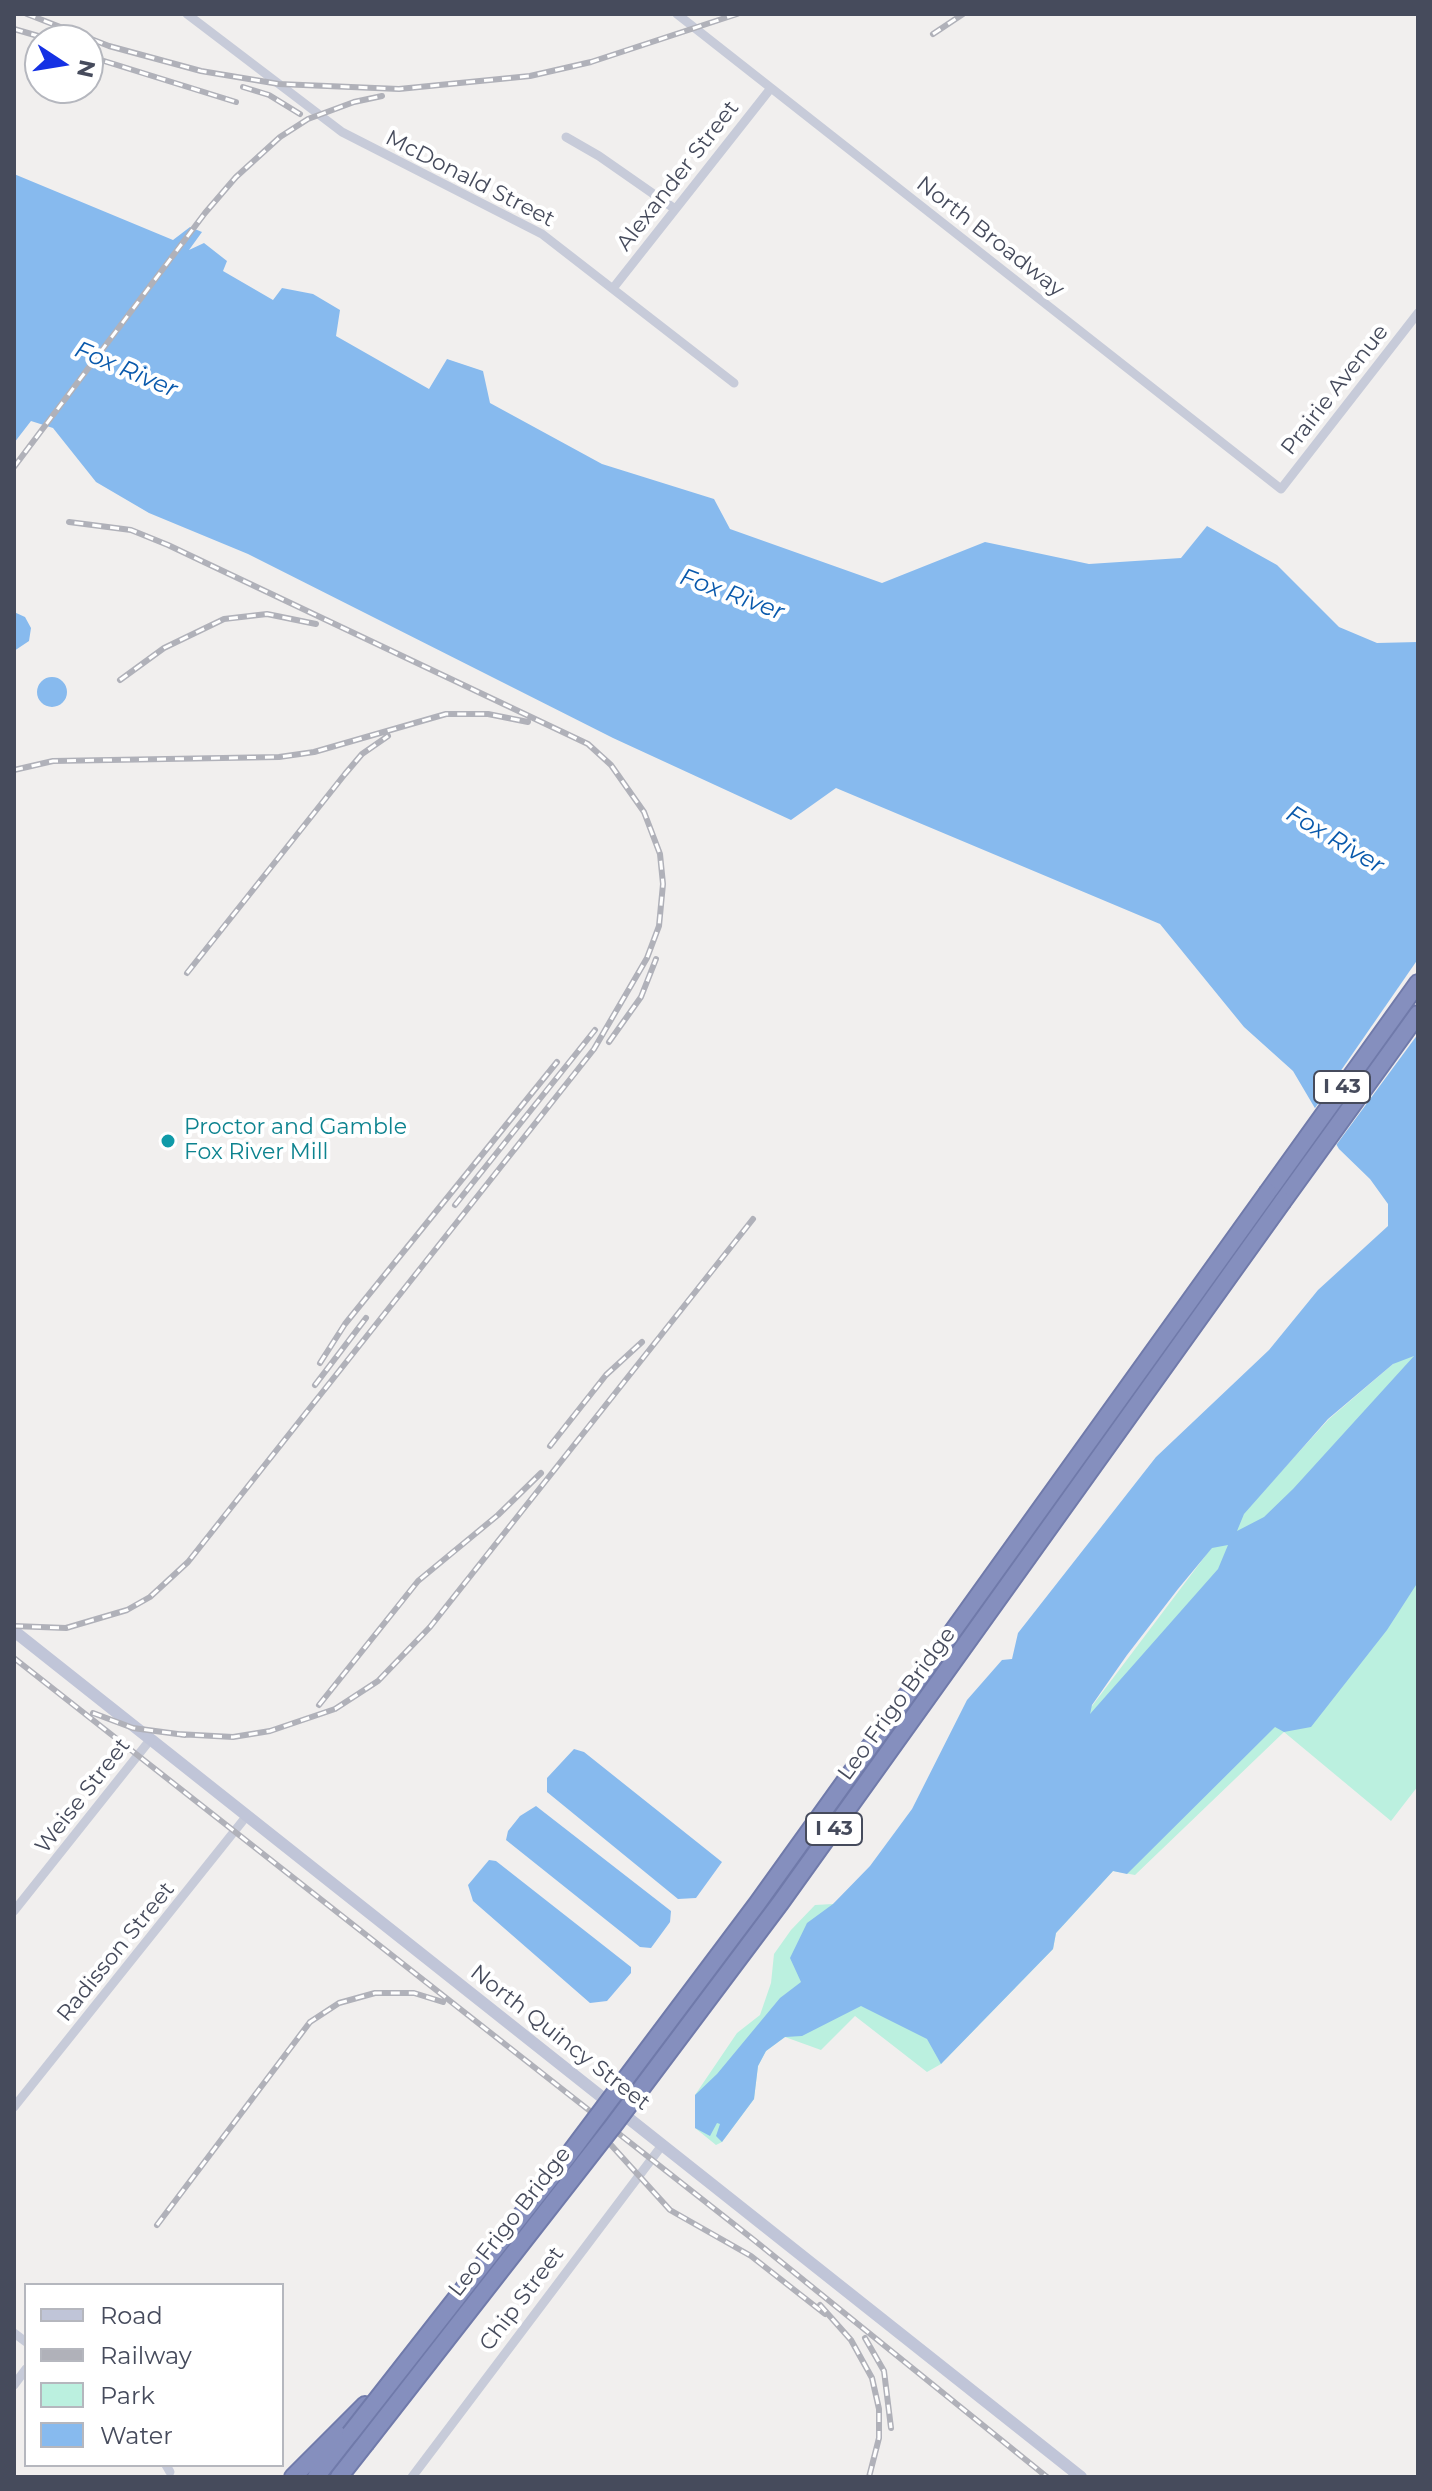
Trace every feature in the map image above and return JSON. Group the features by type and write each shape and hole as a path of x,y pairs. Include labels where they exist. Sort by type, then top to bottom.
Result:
{"highway":[{"name":"I 43","path":"316,2477 346,2431 405,2364 757,1904 1418,983"},
{"name":"Leo Frigo Bridge","path":"339,2477 613,2126 781,1902 1418,1014"},
{"path":"293,2477 346,2431"}],"street":[{"name":"McDonald Street","path":"187,14 342,132 542,234 734,383"},
{"name":"North Broadway","path":"677,14 1281,489"},
{"name":"Alexander Street","path":"614,287 771,88"},
{"path":"566,137 675,209"},
{"name":"Prairie Avenue","path":"1281,489 1418,313"},
{"name":"North Quincy Street","path":"14,1631 245,1818 663,2144 1081,2477"},
{"name":"Weise Street","path":"14,1911 150,1740"},
{"name":"Radisson Street","path":"14,2107 245,1818"},
{"name":"Chip Street","path":"412,2477 663,2144"}],"green space":[{"path":"1418,1324 1418,1786 1391,1821 1284,1732 1135,1875 1113,1871 1056,1933 1053,1949 941,2064 927,2072 855,2016 821,2050 785,2037 766,2051 758,2066 754,2099 722,2142 716,2145 695,2128 695,2095 737,2033 760,2015 771,1983 774,1954 791,1930 815,1905 833,1904 1092,1706 1212,1547 1329,1419 1393,1364"}],"water":[{"name":"Fox River","path":"14,174 173,240 190,227 202,232 189,250 204,243 227,261 223,271 273,300 282,288 313,294 340,310 336,336 429,389 447,359 483,371 490,403 602,464 714,499 730,529 882,583 985,542 1089,564 1181,558 1207,526 1277,565 1339,627 1377,643 1418,642 1418,1582 1387,1630 1311,1727 1284,1732 1275,1727 1127,1874 1113,1871 1056,1933 1053,1949 941,2064 927,2039 861,2006 802,2036 785,2037 766,2051 758,2066 754,2099 722,2142 716,2136 720,2124 717,2123 710,2136 695,2128 695,2095 717,2074 780,1998 801,1982 790,1958 807,1923 833,1904 870,1866 912,1809 967,1700 1002,1660 1012,1659 1018,1633 1156,1457 1269,1350 1318,1290 1388,1226 1388,1204 1370,1179 1339,1149 1293,1071 1244,1027 1160,924 836,788 791,820 613,738 248,554 149,513 96,482 53,428 31,421 14,443","holes":["1414,1356 1293,1489 1264,1517 1237,1531 1244,1514 1328,1419 1393,1364","1228,1545 1218,1569 1090,1714 1092,1705 1127,1655 1178,1589 1212,1548"]},
{"path":"14,612 25,617 31,628 29,641 14,651"},
{"path":"52,677 63,681 67,692 63,703 52,707 41,703 37,692 41,681"},
{"path":"574,1749 584,1752 722,1862 696,1898 678,1899 547,1792 547,1778"},
{"path":"536,1806 671,1911 670,1922 651,1948 640,1947 506,1840 508,1831 520,1816"},
{"path":"489,1860 496,1861 631,1967 631,1973 607,2001 590,2003 473,1901 468,1885"}],"pier":[{"path":"1418,959 1418,1034 1334,1148 1313,1111"}],"railway":[{"path":"27,14 109,46 201,71 279,84 399,89 530,76 591,62 737,14"},
{"path":"933,34 963,14"},
{"path":"14,29 24,32"},
{"path":"104,61 236,102"},
{"path":"243,87 269,95 300,114"},
{"path":"14,467 205,213 236,177 280,137 308,119 354,102 382,96"},
{"path":"14,1626 66,1628 127,1610 150,1597 188,1562 594,1049 647,958 659,926 663,884 660,854 644,812 611,765 588,744 168,545 131,530 69,522"},
{"path":"120,680 164,648 224,619 267,614 316,624"},
{"path":"14,770 53,761 279,757 314,752 446,714 488,714 528,722"},
{"path":"187,973 345,774 362,754 388,736"},
{"path":"609,1042 641,997 656,959"},
{"path":"455,1205 595,1030"},
{"path":"320,1363 345,1324 557,1062"},
{"path":"177,1734 233,1737 270,1731 335,1709 378,1681 430,1627 753,1219"},
{"path":"315,1385 366,1318"},
{"path":"550,1446 606,1375 642,1342"},
{"path":"319,1705 418,1581 498,1515 541,1473"},
{"path":"14,1658 754,2240 1047,2477"},
{"path":"93,1713 133,1728 185,1735"},
{"path":"157,2225 310,2022 339,2003 375,1993 414,1993 443,2002"},
{"path":"592,2124 670,2210 751,2256 825,2314"},
{"path":"820,2305 851,2340 872,2378 879,2409 879,2438 869,2477"},
{"path":"865,2338 884,2371 891,2428"}],"place":[{"name":"Proctor and Gamble Fox River Mill","path":"168,1141"}]}
